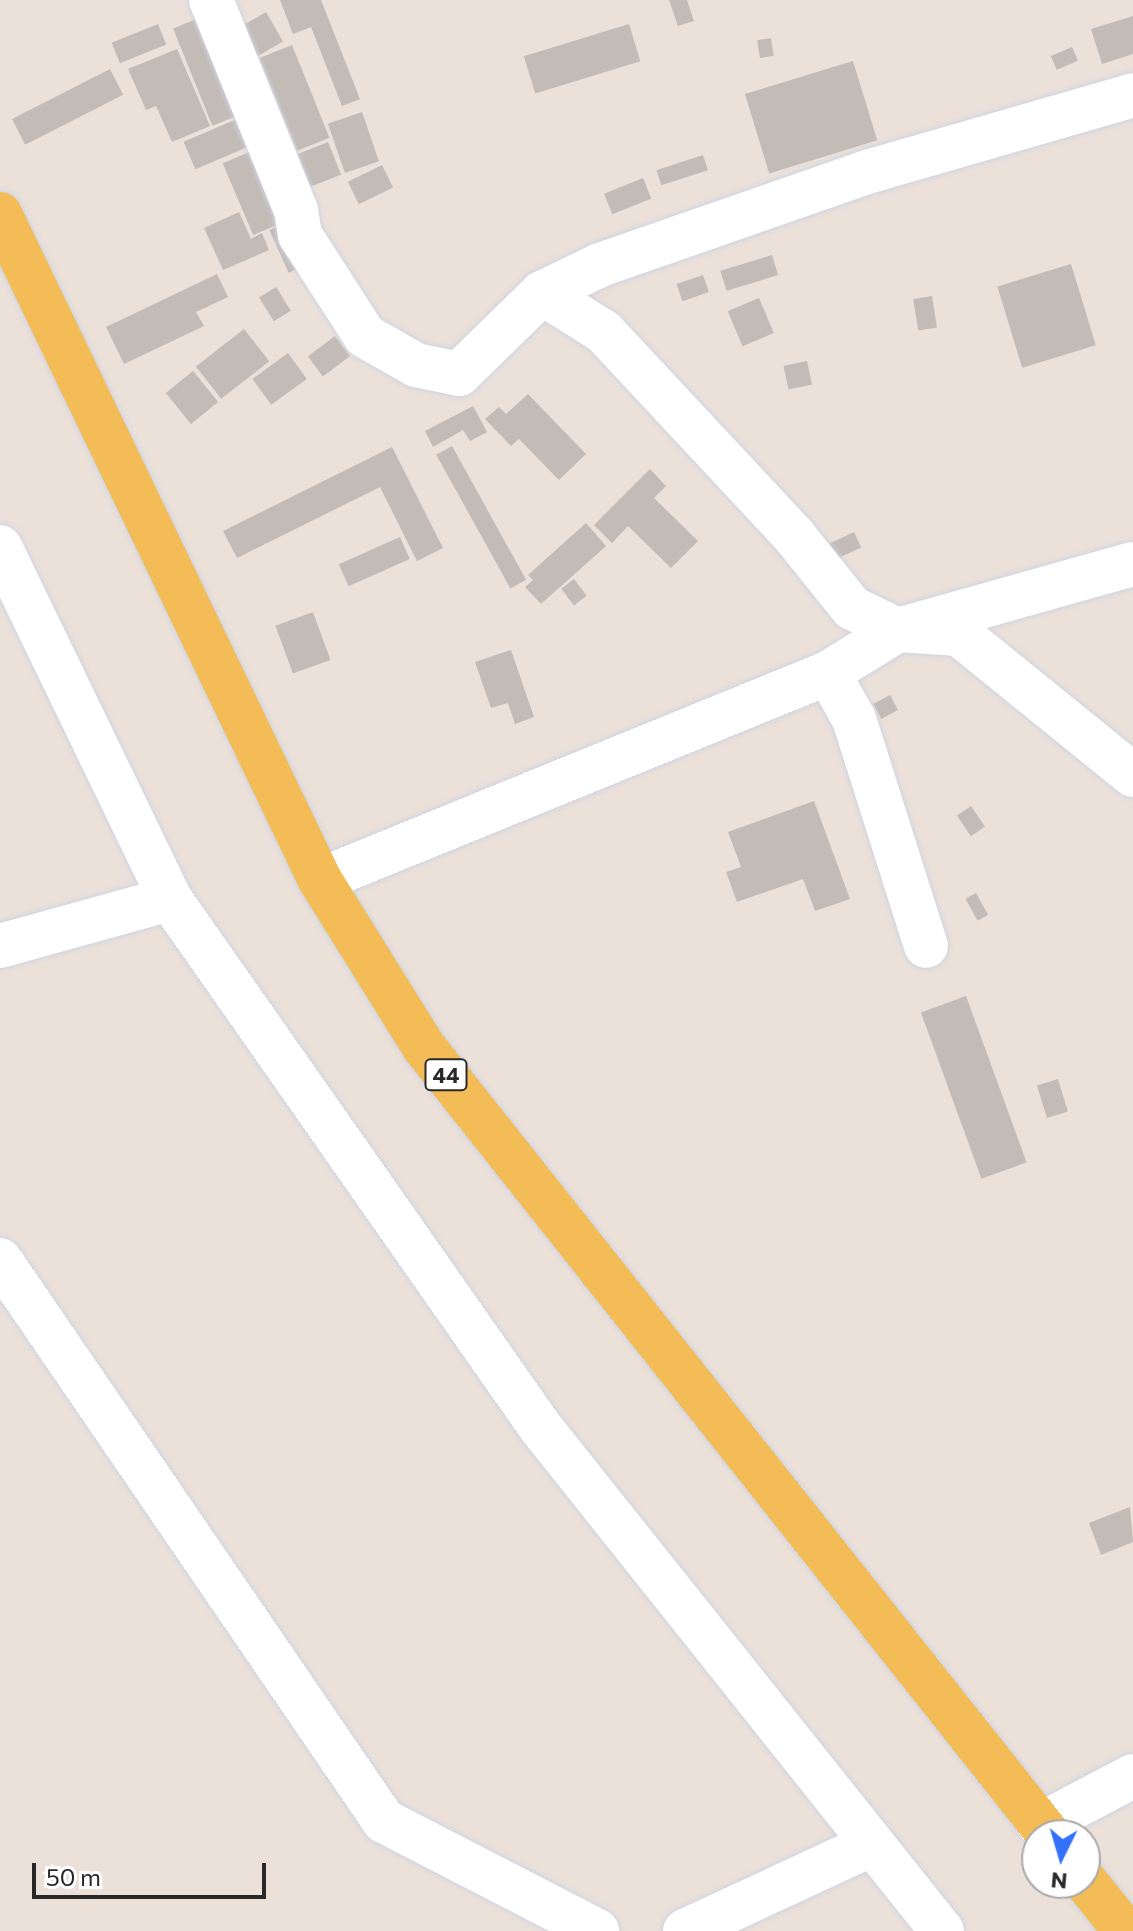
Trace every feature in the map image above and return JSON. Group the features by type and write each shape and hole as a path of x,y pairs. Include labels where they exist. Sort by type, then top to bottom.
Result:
{"main road":[{"name":"44","path":"0,214 320,880 424,1047 1035,1819"},
{"path":"1099,1899 1125,1931"}],"street":[{"path":"211,0 296,210 300,235 365,336 416,365 459,374 542,293 600,265 867,172 1133,95"},
{"path":"542,293 604,332 795,537 852,608 898,630 959,634 1133,775"},
{"path":"0,547 170,899 541,1428 942,1931"},
{"path":"320,880 828,673 898,630 1133,564"},
{"path":"828,673 854,719 926,946"},
{"path":"0,946 170,899"},
{"path":"0,1260 384,1821 597,1931"},
{"path":"1062,1819 1133,1776"},
{"path":"685,1931 872,1844"}],"building":[{"path":"280,0 321,0 360,99 342,106 311,27 293,34"},
{"path":"669,0 687,0 694,21 678,26"},
{"path":"266,12 283,41 257,56 240,27"},
{"path":"1133,16 1133,54 1102,64 1091,29"},
{"path":"199,18 238,115 212,126 173,28"},
{"path":"158,24 166,44 120,63 112,43"},
{"path":"629,24 640,61 535,93 524,56"},
{"path":"771,38 774,56 760,58 757,40"},
{"path":"292,45 329,138 297,151 260,58"},
{"path":"1072,47 1078,61 1057,70 1051,56"},
{"path":"177,49 210,126 172,142 156,106 146,110 128,69"},
{"path":"853,61 877,140 769,173 745,94"},
{"path":"110,69 123,95 25,145 12,119"},
{"path":"362,112 379,161 345,173 328,124"},
{"path":"237,119 249,147 195,169 184,142"},
{"path":"328,142 341,174 311,187 297,154"},
{"path":"254,150 284,222 253,235 223,163"},
{"path":"703,155 708,170 661,185 656,170"},
{"path":"382,165 393,187 359,204 348,182"},
{"path":"643,178 651,198 612,214 604,194"},
{"path":"239,212 251,239 262,233 269,250 223,270 204,228"},
{"path":"285,223 304,266 289,273 269,230"},
{"path":"772,255 778,275 726,291 720,271"},
{"path":"1071,264 1096,345 1022,368 997,287"},
{"path":"217,274 228,297 196,312 204,326 124,364 106,327"},
{"path":"703,275 709,292 682,301 677,284"},
{"path":"276,287 291,311 274,321 259,298"},
{"path":"932,296 937,328 918,331 913,299"},
{"path":"759,298 774,333 743,346 728,311"},
{"path":"244,329 269,361 221,399 196,367"},
{"path":"335,336 350,356 323,376 308,356"},
{"path":"288,353 307,379 271,405 252,379"},
{"path":"807,361 812,384 789,389 784,366"},
{"path":"193,371 218,402 191,424 166,393"},
{"path":"528,394 586,454 559,480 519,439 511,446 485,419 499,407 506,414"},
{"path":"473,406 487,432 470,441 463,430 433,447 425,431"},
{"path":"452,446 526,580 510,589 436,455"},
{"path":"392,447 443,548 417,561 380,487 237,558 223,531"},
{"path":"650,469 666,486 654,498 698,541 671,568 628,526 612,543 594,525"},
{"path":"586,523 606,546 541,604 525,587 533,580 528,575"},
{"path":"854,532 861,547 834,560 827,545"},
{"path":"400,537 410,559 349,586 339,564"},
{"path":"574,579 587,596 574,605 561,589"},
{"path":"313,612 330,660 293,674 275,626"},
{"path":"511,650 534,717 515,724 508,703 491,708 475,662"},
{"path":"890,695 898,710 881,719 873,704"},
{"path":"814,801 850,899 815,911 803,879 737,902 726,872 741,867 728,832"},
{"path":"971,806 985,827 971,836 957,816"},
{"path":"976,893 988,915 978,921 966,899"},
{"path":"966,996 1027,1162 981,1179 921,1012"},
{"path":"1058,1079 1068,1112 1047,1118 1037,1085"},
{"path":"1130,1507 1133,1542 1101,1555 1089,1523"}]}
